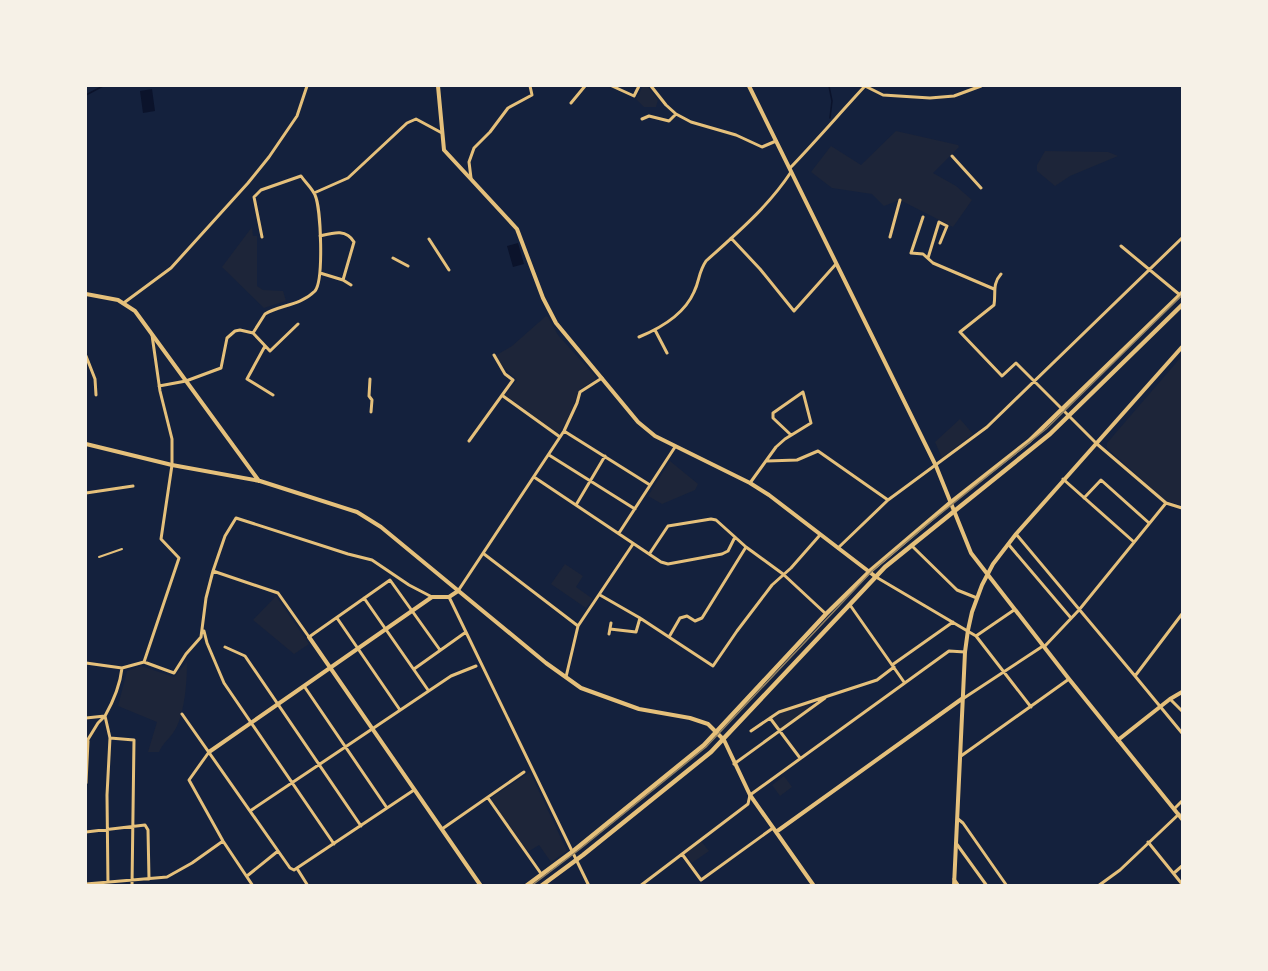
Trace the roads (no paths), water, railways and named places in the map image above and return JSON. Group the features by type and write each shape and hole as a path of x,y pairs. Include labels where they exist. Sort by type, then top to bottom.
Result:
{"highway":[{"path":"526,885 572,852 704,745 826,614 870,571 950,502 1029,441 1181,294"},
{"path":"541,885 697,764 724,740 876,577 1034,448 1182,305"}],"street":[{"path":"125,302 171,268 248,183 297,116 307,86"},
{"path":"438,86 444,150 517,229 543,298 556,323 638,422 675,447 750,483 876,577 968,630 976,636 1031,707"},
{"path":"471,179 469,162 474,148 490,132 508,108 532,95 530,86"},
{"path":"571,103 585,86"},
{"path":"612,86 634,96 639,86"},
{"path":"651,86 676,114 692,122 736,135 762,147 776,141"},
{"path":"749,86 936,466 971,553 1069,680 1182,819"},
{"path":"639,337 670,322 693,294 698,272 706,261 765,207 777,193 790,170 865,86 883,95 930,98 954,96 981,86"},
{"path":"642,119 649,116 669,121 676,114"},
{"path":"314,193 348,178 407,123 416,119 442,134"},
{"path":"952,156 981,188"},
{"path":"253,333 268,312 292,306 314,291 318,282 320,236 314,193 301,176 258,192 254,197 262,237"},
{"path":"890,237 900,200"},
{"path":"923,217 911,253 923,254 933,263 994,289"},
{"path":"928,258 939,222 947,226 940,243"},
{"path":"320,236 340,231 351,237 354,242 343,280"},
{"path":"730,238 760,269 794,311 836,264"},
{"path":"838,548 888,500 987,426 1182,238"},
{"path":"429,239 449,270"},
{"path":"1120,246 1181,294"},
{"path":"393,258 408,266"},
{"path":"320,273 351,285"},
{"path":"1001,274 995,282 994,305 960,332 1002,376 1016,363 1097,444 1166,503 1182,508"},
{"path":"86,294 125,302 135,311 260,481"},
{"path":"159,386 186,381 221,368 229,334 240,330 253,333 270,351 298,324"},
{"path":"655,330 667,353"},
{"path":"144,662 178,558 161,539 172,465 172,439 159,386 152,332"},
{"path":"265,346 247,379 273,395"},
{"path":"954,885 965,652 976,598 993,564 1017,534 1182,347"},
{"path":"469,441 513,380 505,374 494,355"},
{"path":"86,356 95,379 96,395"},
{"path":"334,844 224,683 207,643 204,629 206,598 225,536 236,518 372,560 409,585 432,597 449,597 458,591 549,455 574,411 580,392 602,378"},
{"path":"370,379 371,412"},
{"path":"750,483 776,447 811,423 802,392 773,413 773,418 791,435"},
{"path":"502,396 560,437"},
{"path":"564,431 650,485"},
{"path":"86,444 172,465 260,481 357,512 381,527 565,678 581,688 639,709 690,718 708,724 724,740 750,795 814,885"},
{"path":"619,533 675,447"},
{"path":"767,461 797,460 818,451 888,500"},
{"path":"549,455 635,509"},
{"path":"576,505 605,456"},
{"path":"534,477 661,562 668,564 722,554 728,551 735,537"},
{"path":"1064,479 1134,542"},
{"path":"1084,498 1101,480 1149,523"},
{"path":"86,493 133,486"},
{"path":"682,854 701,880 1002,672 1043,647 1079,610 1166,503"},
{"path":"650,553 668,526 711,519 722,524 746,548 783,573 826,614"},
{"path":"1017,534 1182,733"},
{"path":"600,595 714,666 772,585 791,568 820,535"},
{"path":"565,678 578,626 633,544"},
{"path":"1009,545 1071,618"},
{"path":"912,546 957,590 976,598"},
{"path":"669,637 680,618 687,616 695,621 702,618 746,548"},
{"path":"99,557 122,549"},
{"path":"484,554 578,626"},
{"path":"213,571 278,593 481,885"},
{"path":"309,637 390,580 440,650"},
{"path":"254,885 223,841 189,780 209,752 432,597"},
{"path":"449,597 589,885"},
{"path":"364,598 428,690"},
{"path":"850,605 904,682"},
{"path":"976,636 1014,610"},
{"path":"1136,676 1182,614"},
{"path":"337,618 400,710"},
{"path":"610,629 636,632 640,618"},
{"path":"751,731 779,712 877,680 953,622"},
{"path":"609,634 611,623"},
{"path":"86,663 122,668 144,662 174,673 186,654 199,641 204,629"},
{"path":"414,669 466,632"},
{"path":"225,647 245,656 361,826"},
{"path":"640,885 747,804 750,795 904,682 949,651 965,652"},
{"path":"250,811 428,690 451,676 476,666"},
{"path":"86,783 87,742 116,698 122,668"},
{"path":"959,757 1069,680"},
{"path":"304,686 387,808"},
{"path":"1118,740 1182,692"},
{"path":"734,764 828,696"},
{"path":"1170,699 1182,711"},
{"path":"182,714 290,868 298,870 308,885"},
{"path":"86,717 105,716"},
{"path":"105,716 110,738 108,884"},
{"path":"770,718 800,758"},
{"path":"110,738 134,740 132,883"},
{"path":"442,829 524,772"},
{"path":"298,870 414,790"},
{"path":"488,798 542,875"},
{"path":"1174,809 1182,801"},
{"path":"1098,885 1120,870 1179,814"},
{"path":"956,818 963,823 1007,885"},
{"path":"86,832 145,825 148,830 149,879"},
{"path":"86,884 132,883 167,877 223,841"},
{"path":"956,842 987,885"},
{"path":"1148,842 1182,884"},
{"path":"247,876 278,851"},
{"path":"1174,873 1182,866"},
{"path":"954,879 959,885"}],"waterway":[{"path":"86,95 103,86"},
{"path":"829,86 832,101 830,118"}],"railway":[{"path":"531,886 706,747 872,571 1046,429 1182,295"}]}
